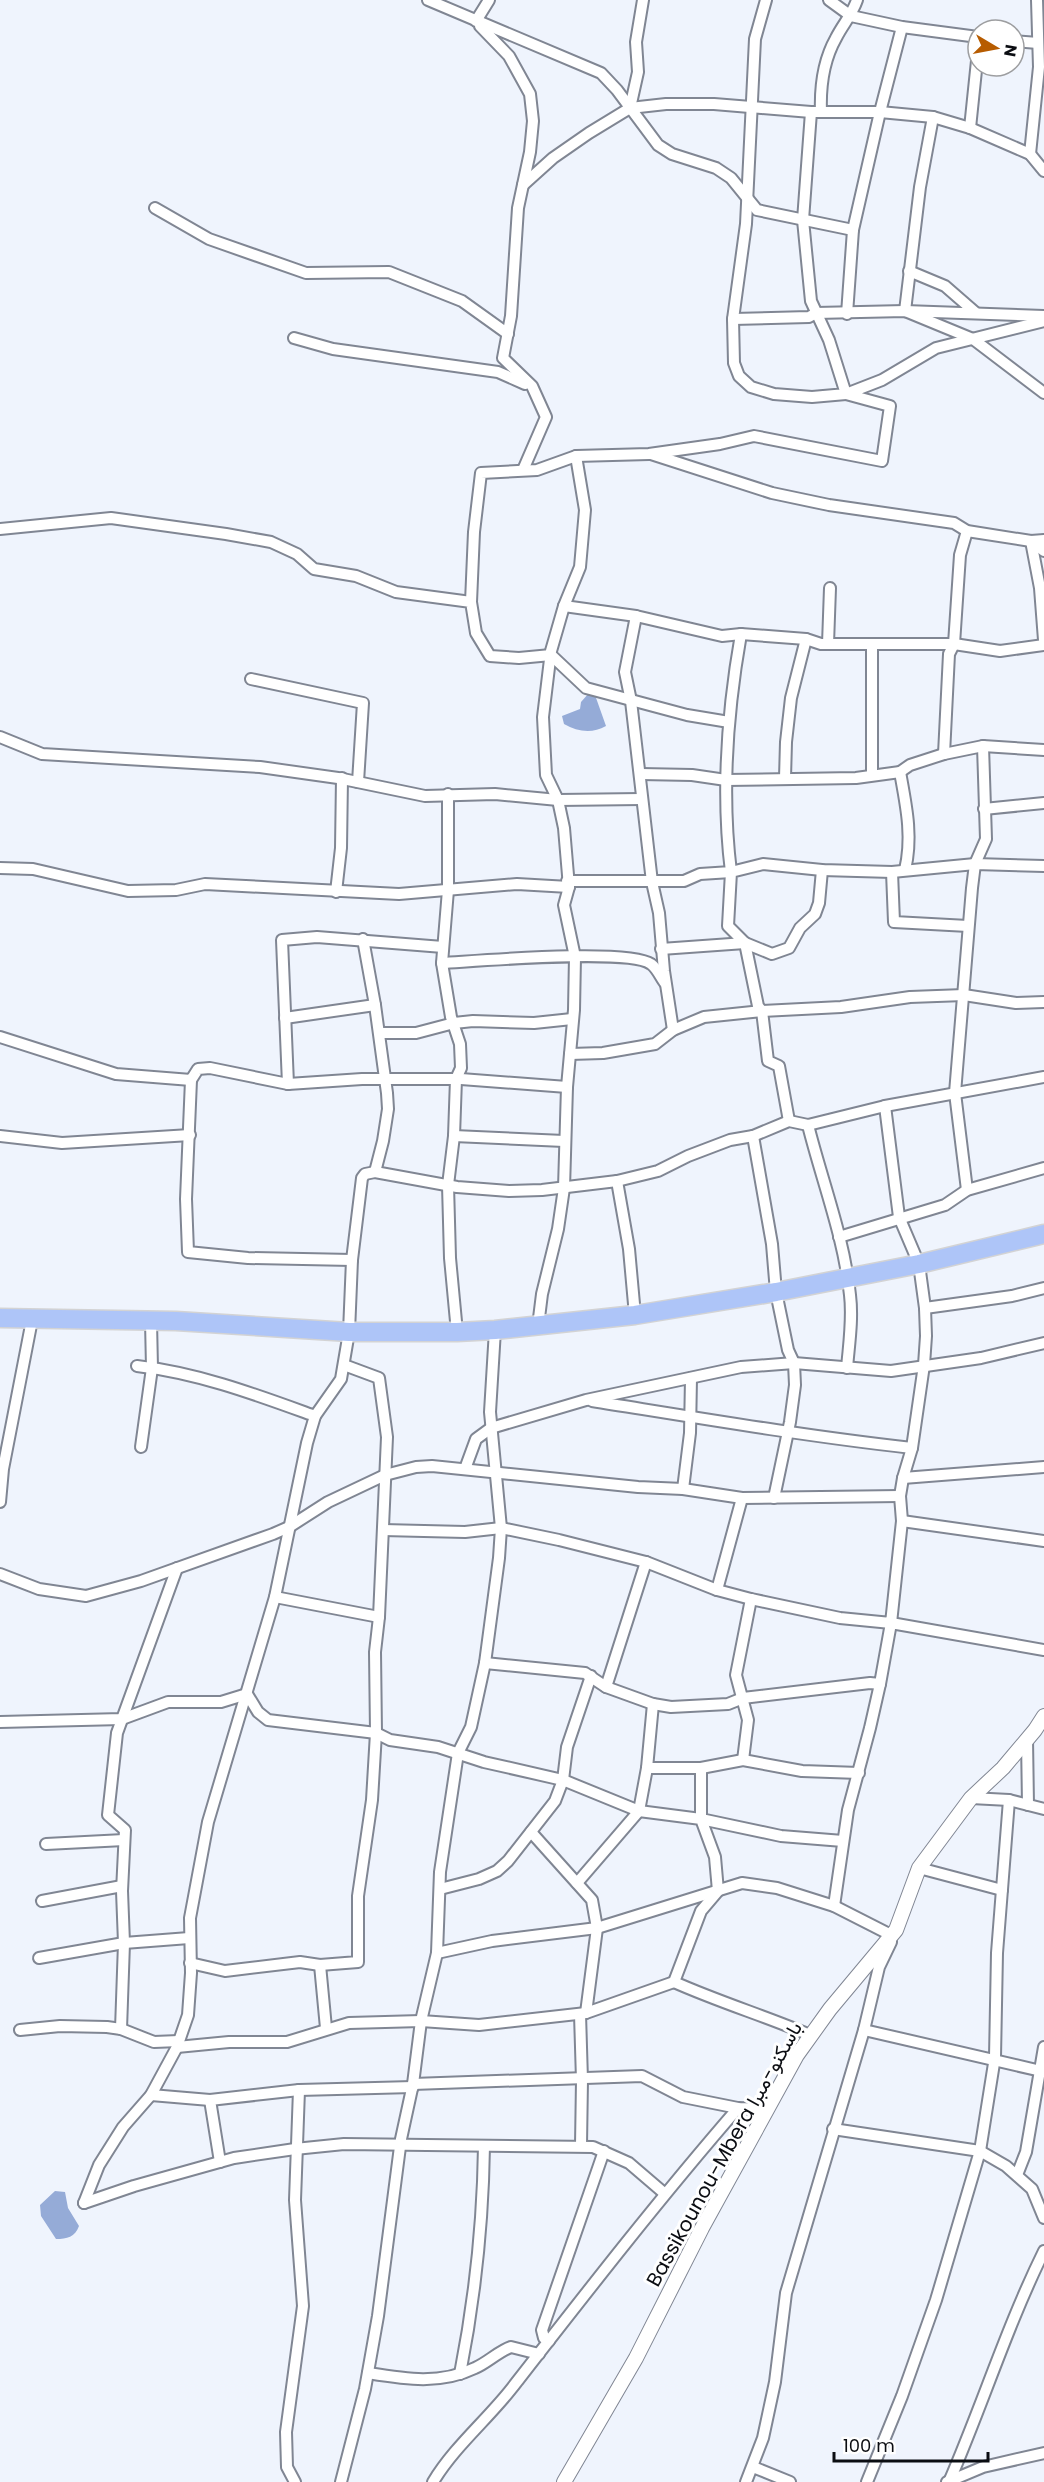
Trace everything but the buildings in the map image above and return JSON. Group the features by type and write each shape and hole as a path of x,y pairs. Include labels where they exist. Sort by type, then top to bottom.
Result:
{"main road":[{"path":"0,1318 151,1321 349,1332 495,1330 635,1316 776,1292 919,1264 1044,1234"}],"street":[{"path":"428,0 601,74 617,90 658,145 672,154 716,168 731,178 757,210 853,230"},
{"path":"476,21 489,0"},
{"path":"630,108 638,72 636,42 643,0"},
{"path":"766,0 754,39 746,224 733,319 734,363 740,376 751,387 774,394 812,398 846,394 882,380 936,348 1044,321"},
{"path":"830,0 851,15 902,27 966,35"},
{"path":"846,394 829,340 811,301 804,220 816,112 825,62 857,0"},
{"path":"1030,154 1041,68 1037,0"},
{"path":"476,21 509,56 530,94 533,125 530,152 518,208 508,334 503,358 532,386 546,417 524,470"},
{"path":"847,314 853,230 902,27"},
{"path":"1026,42 1038,43"},
{"path":"970,128 975,78"},
{"path":"523,185 553,158 630,108 666,104 705,104 816,112 880,112 933,117 970,128 1030,154 1044,171"},
{"path":"905,311 920,187 933,117"},
{"path":"154,208 209,239 306,273 389,272 462,301 508,334"},
{"path":"909,271 945,286 976,314"},
{"path":"733,319 905,311 1044,316"},
{"path":"905,311 973,339 1044,393"},
{"path":"294,338 333,349 498,372 532,386"},
{"path":"729,722 687,715 586,688 551,656 519,658 490,656 476,633 471,602 474,532 481,473 537,470 576,456 649,454 720,444 754,436 882,461 890,405 846,394"},
{"path":"649,454 772,493 829,505 954,523 967,531 1031,541 1044,540"},
{"path":"538,1326 542,1294 558,1229 564,1188 564,1141 575,957 564,905 568,884 564,828 558,800 546,775 543,717 551,656 564,606 580,567 585,510 576,456"},
{"path":"0,529 111,518 225,534 271,542 297,554 314,569 356,576 396,592 471,602"},
{"path":"944,754 949,654 954,644 960,555 967,531"},
{"path":"1031,541 1044,551"},
{"path":"1031,541 1040,588 1044,640"},
{"path":"828,644 830,588"},
{"path":"564,606 636,616 722,636 741,634 806,639 828,644 954,644 1000,651 1044,645"},
{"path":"636,616 625,672 641,774 652,882 659,913 666,986 674,1030"},
{"path":"741,634 731,687 726,741 724,811 731,872 728,926 746,943 772,954 789,948 800,928 814,914 819,903 822,870"},
{"path":"785,778 791,698 806,639"},
{"path":"872,645 872,775"},
{"path":"251,679 363,703 358,782"},
{"path":"0,737 42,754 109,760 172,761 260,767 342,778 425,796 495,794 558,800 642,799"},
{"path":"641,774 726,780 856,778 900,772 910,765 944,754 983,746 1044,750"},
{"path":"967,1190 955,1093 975,864 986,839 983,746"},
{"path":"900,772 907,811 910,849 905,870"},
{"path":"336,892 341,848 342,778"},
{"path":"448,794 448,890 442,963 451,1017 460,1044 460,1068 456,1080 454,1137 448,1185 450,1258 457,1332"},
{"path":"984,809 1044,803"},
{"path":"0,868 33,869 128,891 176,890 206,884 399,894 517,884 684,881 700,874 731,872 764,864 822,870 892,872 975,864 1044,866"},
{"path":"892,872 894,922 968,926"},
{"path":"288,1084 282,940 317,937 443,946"},
{"path":"363,939 380,1033 388,1109 375,1172"},
{"path":"662,949 746,943"},
{"path":"746,943 758,1006 762,1011 768,1061 779,1066 789,1121"},
{"path":"442,963 626,957 651,964 666,986"},
{"path":"570,1054 603,1053 655,1044 674,1030 704,1017 841,1007 910,997 964,995 1017,1003 1044,1002"},
{"path":"285,1018 375,1005"},
{"path":"380,1033 416,1033 454,1023 473,1021 534,1023 572,1019"},
{"path":"0,1037 116,1074 191,1080"},
{"path":"352,1260 248,1258 188,1252 186,1199 191,1080 198,1069 210,1068 288,1084 384,1079 456,1080 567,1087"},
{"path":"664,2193 635,2168 604,2151 580,2145 344,2144 234,2158 134,2186 84,2204 99,2165 123,2127 151,2095 178,2044 188,2015 190,1918 207,1822 275,1597 306,1443 315,1416 341,1379 349,1332 352,1260 362,1179 365,1174 375,1172 448,1185 509,1191 564,1188 617,1181 658,1171 729,1140 753,1136 789,1121 808,1125 885,1106 1044,1077"},
{"path":"834,1906 848,1810 880,1684 891,1623 902,1521 900,1496 912,1448 924,1365 925,1308 919,1264 899,1217 885,1106"},
{"path":"808,1125 847,1278 851,1325 847,1368"},
{"path":"0,1136 62,1143 190,1135"},
{"path":"753,1136 772,1244 776,1292 788,1350 794,1363 795,1385 774,1498"},
{"path":"454,1137 564,1141"},
{"path":"838,1237 945,1204 967,1190 1044,1168"},
{"path":"617,1181 629,1249 635,1316"},
{"path":"925,1308 1012,1296 1044,1288"},
{"path":"0,1502 3,1469 32,1320"},
{"path":"141,1447 152,1368 151,1321"},
{"path":"341,2482 368,2373 378,2316 400,2146 413,2086 421,2021 437,1953 440,1872 458,1753 471,1727 485,1663 500,1558 501,1527 490,1396 495,1330"},
{"path":"465,1469 476,1439 491,1428 586,1400 741,1367 794,1363 891,1371 981,1358 1044,1343"},
{"path":"190,1963 225,1971 300,1962 320,1965 358,1962 358,1896 372,1800 376,1733 375,1652 379,1617 387,1437 379,1378 344,1365"},
{"path":"137,1366 193,1376 256,1394 315,1416"},
{"path":"683,1489 691,1416 691,1378"},
{"path":"586,1400 787,1432 912,1448"},
{"path":"0,1574 39,1589 86,1596 141,1581 289,1527 328,1502 385,1475 416,1467 432,1466 638,1487 683,1489 742,1498 900,1496"},
{"path":"903,1478 1044,1467"},
{"path":"717,1590 742,1498"},
{"path":"902,1521 1044,1541"},
{"path":"383,1530 465,1532 501,1527 646,1562 717,1590 751,1599 840,1618 891,1623 1044,1650"},
{"path":"606,1687 646,1562"},
{"path":"121,2029 124,1943 122,1886 125,1830 108,1815 117,1733 177,1568"},
{"path":"275,1597 379,1617"},
{"path":"743,1760 748,1720 736,1676 751,1599"},
{"path":"485,1663 585,1673 606,1687 653,1704 671,1707 728,1704 743,1698 870,1683 880,1684"},
{"path":"440,1889 479,1879 497,1870 555,1801 562,1780 567,1747 591,1676"},
{"path":"0,1722 122,1719 168,1702 221,1702 247,1694"},
{"path":"247,1694 258,1712 268,1720 376,1733 390,1740 438,1747 562,1780 639,1811 701,1819 781,1836 843,1841"},
{"path":"577,1883 639,1811 647,1768 653,1704"},
{"name":"Bassikounou-Mbera باسكنو-مبرا","path":"564,2482 636,2358 702,2228 810,2036 893,1933 919,1868 971,1798 1003,1768 1044,1716"},
{"path":"1028,1739 1028,1805"},
{"path":"647,1768 701,1768 743,1760 802,1771 859,1773"},
{"path":"674,1982 701,1911 718,1891 715,1857 701,1819 701,1768"},
{"path":"971,1798 1009,1800 1044,1809"},
{"path":"867,2482 902,2396 936,2300 980,2151 994,2062 997,1953 1009,1800"},
{"path":"531,1832 592,1900 597,1928 583,2013 580,2145"},
{"path":"46,1844 124,1840"},
{"path":"919,1868 1002,1890"},
{"path":"437,1953 492,1941 597,1928 742,1883 777,1888 834,1906 893,1933 879,1967 864,2030 786,2293 775,2382 763,2439 746,2482"},
{"path":"42,1901 122,1886"},
{"path":"39,1958 124,1943 189,1938"},
{"path":"320,1965 326,2028"},
{"path":"20,2030 60,2026 121,2029 154,2042 178,2044 287,2042 326,2028 349,2023 421,2021 479,2025 583,2013 674,1982 810,2036"},
{"path":"864,2030 994,2062 1041,2071"},
{"path":"1017,2175 1026,2152 1044,2047"},
{"path":"151,2095 210,2100 299,2090 642,2076 683,2097 738,2108 767,2109"},
{"path":"295,2482 287,2467 286,2432 303,2306 295,2200 295,2149 299,2090"},
{"path":"210,2100 220,2162"},
{"path":"433,2482 442,2468 494,2412 664,2193 738,2108"},
{"path":"833,2129 980,2151 1017,2175 1032,2189 1044,2218"},
{"path":"460,2374 476,2283 484,2146"},
{"path":"549,2341 542,2336 543,2327 604,2151"},
{"path":"948,2482 963,2452 1023,2293 1044,2252"},
{"path":"368,2373 419,2380 440,2379 480,2366 511,2347 539,2354"},
{"path":"948,2482 983,2467 1044,2453"},
{"path":"753,2467 790,2482"}],"water":[{"path":"589,693 595,695 606,726 585,731 564,724 562,716 580,709 581,702"},
{"path":"55,2191 65,2192 68,2208 79,2226 73,2235 67,2238 56,2239 41,2216 40,2205"}]}
